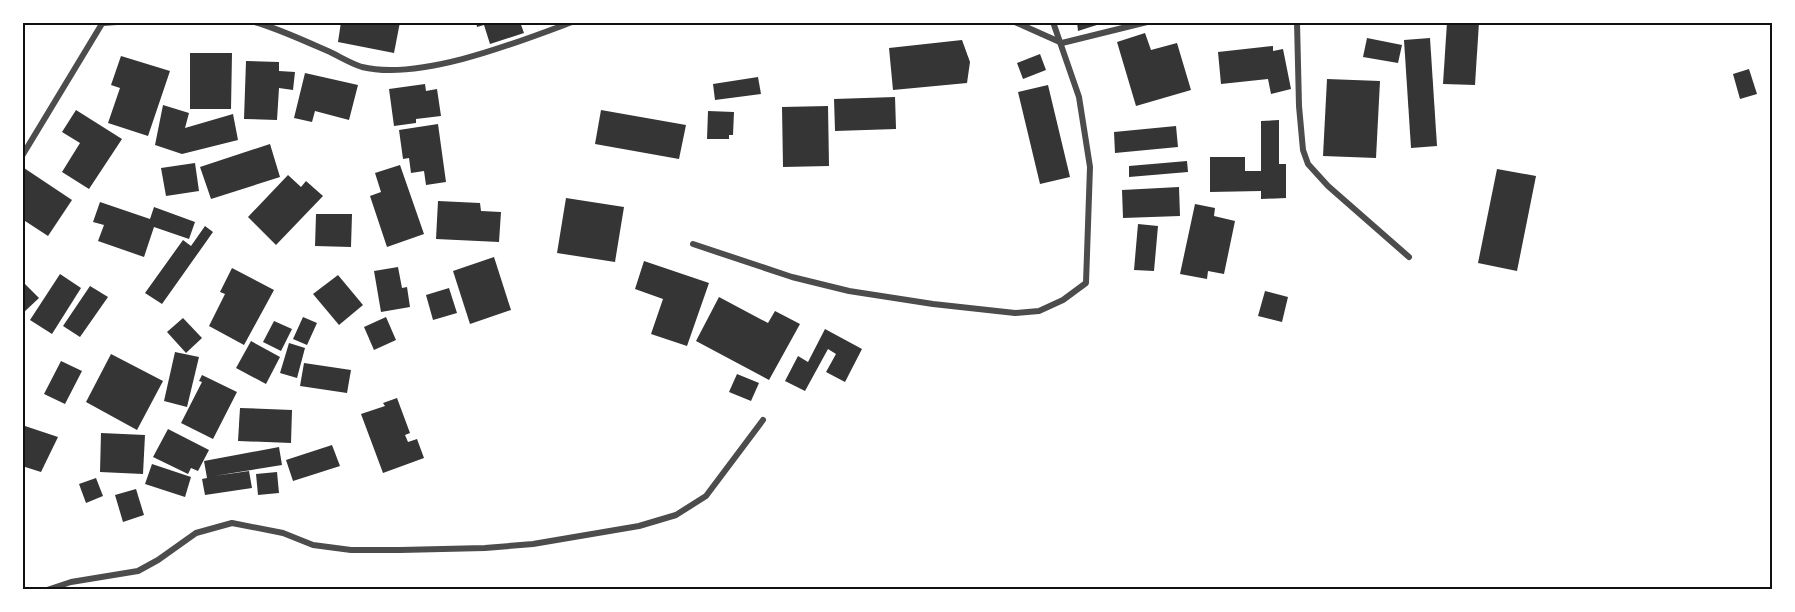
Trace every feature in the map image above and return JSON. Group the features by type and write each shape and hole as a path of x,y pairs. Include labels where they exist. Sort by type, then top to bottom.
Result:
{"street":[{"path":"22,156 103,23 117,22"},
{"path":"255,22 304,40 361,66 388,69 424,67 493,51 572,22"},
{"path":"1015,22 1062,43 1147,22"},
{"path":"693,244 792,277 849,291 933,304 1015,313 1039,311 1063,300 1086,283 1090,167 1079,97 1053,22"},
{"path":"1297,22 1299,106 1303,150 1308,164 1328,186 1409,257"},
{"path":"47,590 71,582 138,571 196,533 232,523 283,533 313,546 351,550 485,548 533,544 639,526 676,515 706,496 763,420"}],"building":[{"path":"341,22 400,22 394,53 338,42"},
{"path":"476,22 520,22 524,33 490,44 484,25 477,27"},
{"path":"1077,22 1103,22 1103,23 1078,31"},
{"path":"1447,22 1479,22 1475,85 1443,84"},
{"path":"1145,33 1151,50 1177,43 1191,90 1136,106 1117,42"},
{"path":"1367,38 1402,45 1398,63 1363,57"},
{"path":"1430,38 1437,146 1411,148 1404,40"},
{"path":"962,40 970,62 967,83 893,90 889,48"},
{"path":"1273,46 1273,51 1283,49 1291,89 1271,94 1268,79 1221,84 1218,52"},
{"path":"190,53 232,53 231,109 190,109"},
{"path":"1040,54 1046,70 1023,79 1017,63"},
{"path":"121,56 170,71 148,136 108,123 120,88 111,85"},
{"path":"246,61 279,62 279,71 295,72 293,90 279,88 277,120 244,119"},
{"path":"1749,69 1757,94 1740,99 1733,74"},
{"path":"305,73 358,85 349,120 315,111 312,122 294,118"},
{"path":"758,77 761,94 715,100 713,84"},
{"path":"1327,79 1380,81 1376,158 1323,156"},
{"path":"425,84 426,91 437,89 441,116 416,119 416,123 394,126 389,89"},
{"path":"1048,85 1070,177 1040,184 1018,92"},
{"path":"895,97 896,129 835,131 834,99"},
{"path":"163,105 189,113 185,128 233,114 238,140 182,154 155,145"},
{"path":"828,106 829,166 783,167 782,107"},
{"path":"76,110 122,139 89,189 62,172 80,143 62,132"},
{"path":"601,110 686,125 679,159 595,144"},
{"path":"708,111 734,112 733,135 729,135 729,139 707,139"},
{"path":"1279,120 1279,164 1286,164 1286,198 1261,199 1261,191 1210,192 1210,157 1245,157 1245,171 1261,171 1261,121"},
{"path":"438,124 446,182 426,185 424,171 411,173 409,158 403,159 399,130"},
{"path":"1176,126 1178,147 1115,153 1114,132"},
{"path":"270,144 280,177 211,199 200,167"},
{"path":"1187,161 1188,172 1129,177 1129,166"},
{"path":"195,163 199,191 166,196 161,168"},
{"path":"400,165 424,234 387,247 370,196 381,192 375,173"},
{"path":"24,168 72,200 48,236 22,219"},
{"path":"1497,169 1536,176 1517,271 1478,263"},
{"path":"288,175 301,187 306,181 323,196 276,245 248,217"},
{"path":"1179,187 1180,216 1123,218 1122,190"},
{"path":"566,198 624,207 615,262 557,253"},
{"path":"438,201 480,203 481,211 501,212 499,242 436,239"},
{"path":"100,202 150,219 154,207 195,222 189,239 154,227 144,257 98,241 104,225 93,222"},
{"path":"1195,204 1215,208 1214,216 1235,221 1224,274 1208,271 1207,279 1180,274"},
{"path":"316,214 352,214 351,247 315,246"},
{"path":"1138,224 1158,226 1154,271 1134,270"},
{"path":"205,226 213,232 162,304 145,293 183,240 191,246"},
{"path":"494,257 511,310 470,324 453,271"},
{"path":"644,261 709,283 687,346 651,334 663,299 635,289"},
{"path":"398,267 402,288 407,287 410,307 381,312 374,271"},
{"path":"232,268 274,290 244,345 209,326 225,294 220,292"},
{"path":"60,274 81,288 52,334 30,320"},
{"path":"338,275 363,305 339,325 313,294"},
{"path":"22,281 39,298 22,314"},
{"path":"90,286 108,297 80,337 63,326"},
{"path":"449,288 457,313 433,320 426,295"},
{"path":"1265,291 1288,297 1282,322 1258,316"},
{"path":"719,297 768,323 775,311 800,324 769,380 696,341"},
{"path":"303,317 317,323 307,345 293,339"},
{"path":"386,317 396,340 374,350 364,327"},
{"path":"183,318 202,338 186,353 167,332"},
{"path":"274,321 292,329 281,351 263,342"},
{"path":"825,329 862,349 845,382 826,372 836,354 828,349 805,391 785,381 798,356 808,362"},
{"path":"251,341 280,357 266,384 236,368"},
{"path":"289,343 305,348 297,378 280,373"},
{"path":"175,352 199,357 187,407 164,401"},
{"path":"111,354 163,381 137,430 86,402"},
{"path":"61,361 82,371 65,404 44,394"},
{"path":"304,363 351,370 347,393 300,386"},
{"path":"737,374 759,383 751,401 729,392"},
{"path":"202,375 237,392 213,439 181,423 202,382 199,381"},
{"path":"397,398 410,433 405,435 408,442 417,439 424,458 383,473 361,414 385,406 383,403"},
{"path":"240,408 292,410 291,443 238,441"},
{"path":"22,425 58,437 41,472 22,466"},
{"path":"168,429 209,450 198,471 191,468 188,474 153,457"},
{"path":"101,433 145,435 143,474 100,472"},
{"path":"332,445 340,466 293,481 286,460"},
{"path":"279,447 282,465 214,476 249,471 252,488 205,495 202,479 207,478 204,461"},
{"path":"152,464 191,477 185,497 145,484"},
{"path":"277,472 279,493 258,495 256,474"},
{"path":"96,478 103,496 86,503 79,484"},
{"path":"136,489 144,515 123,522 115,495"}]}
